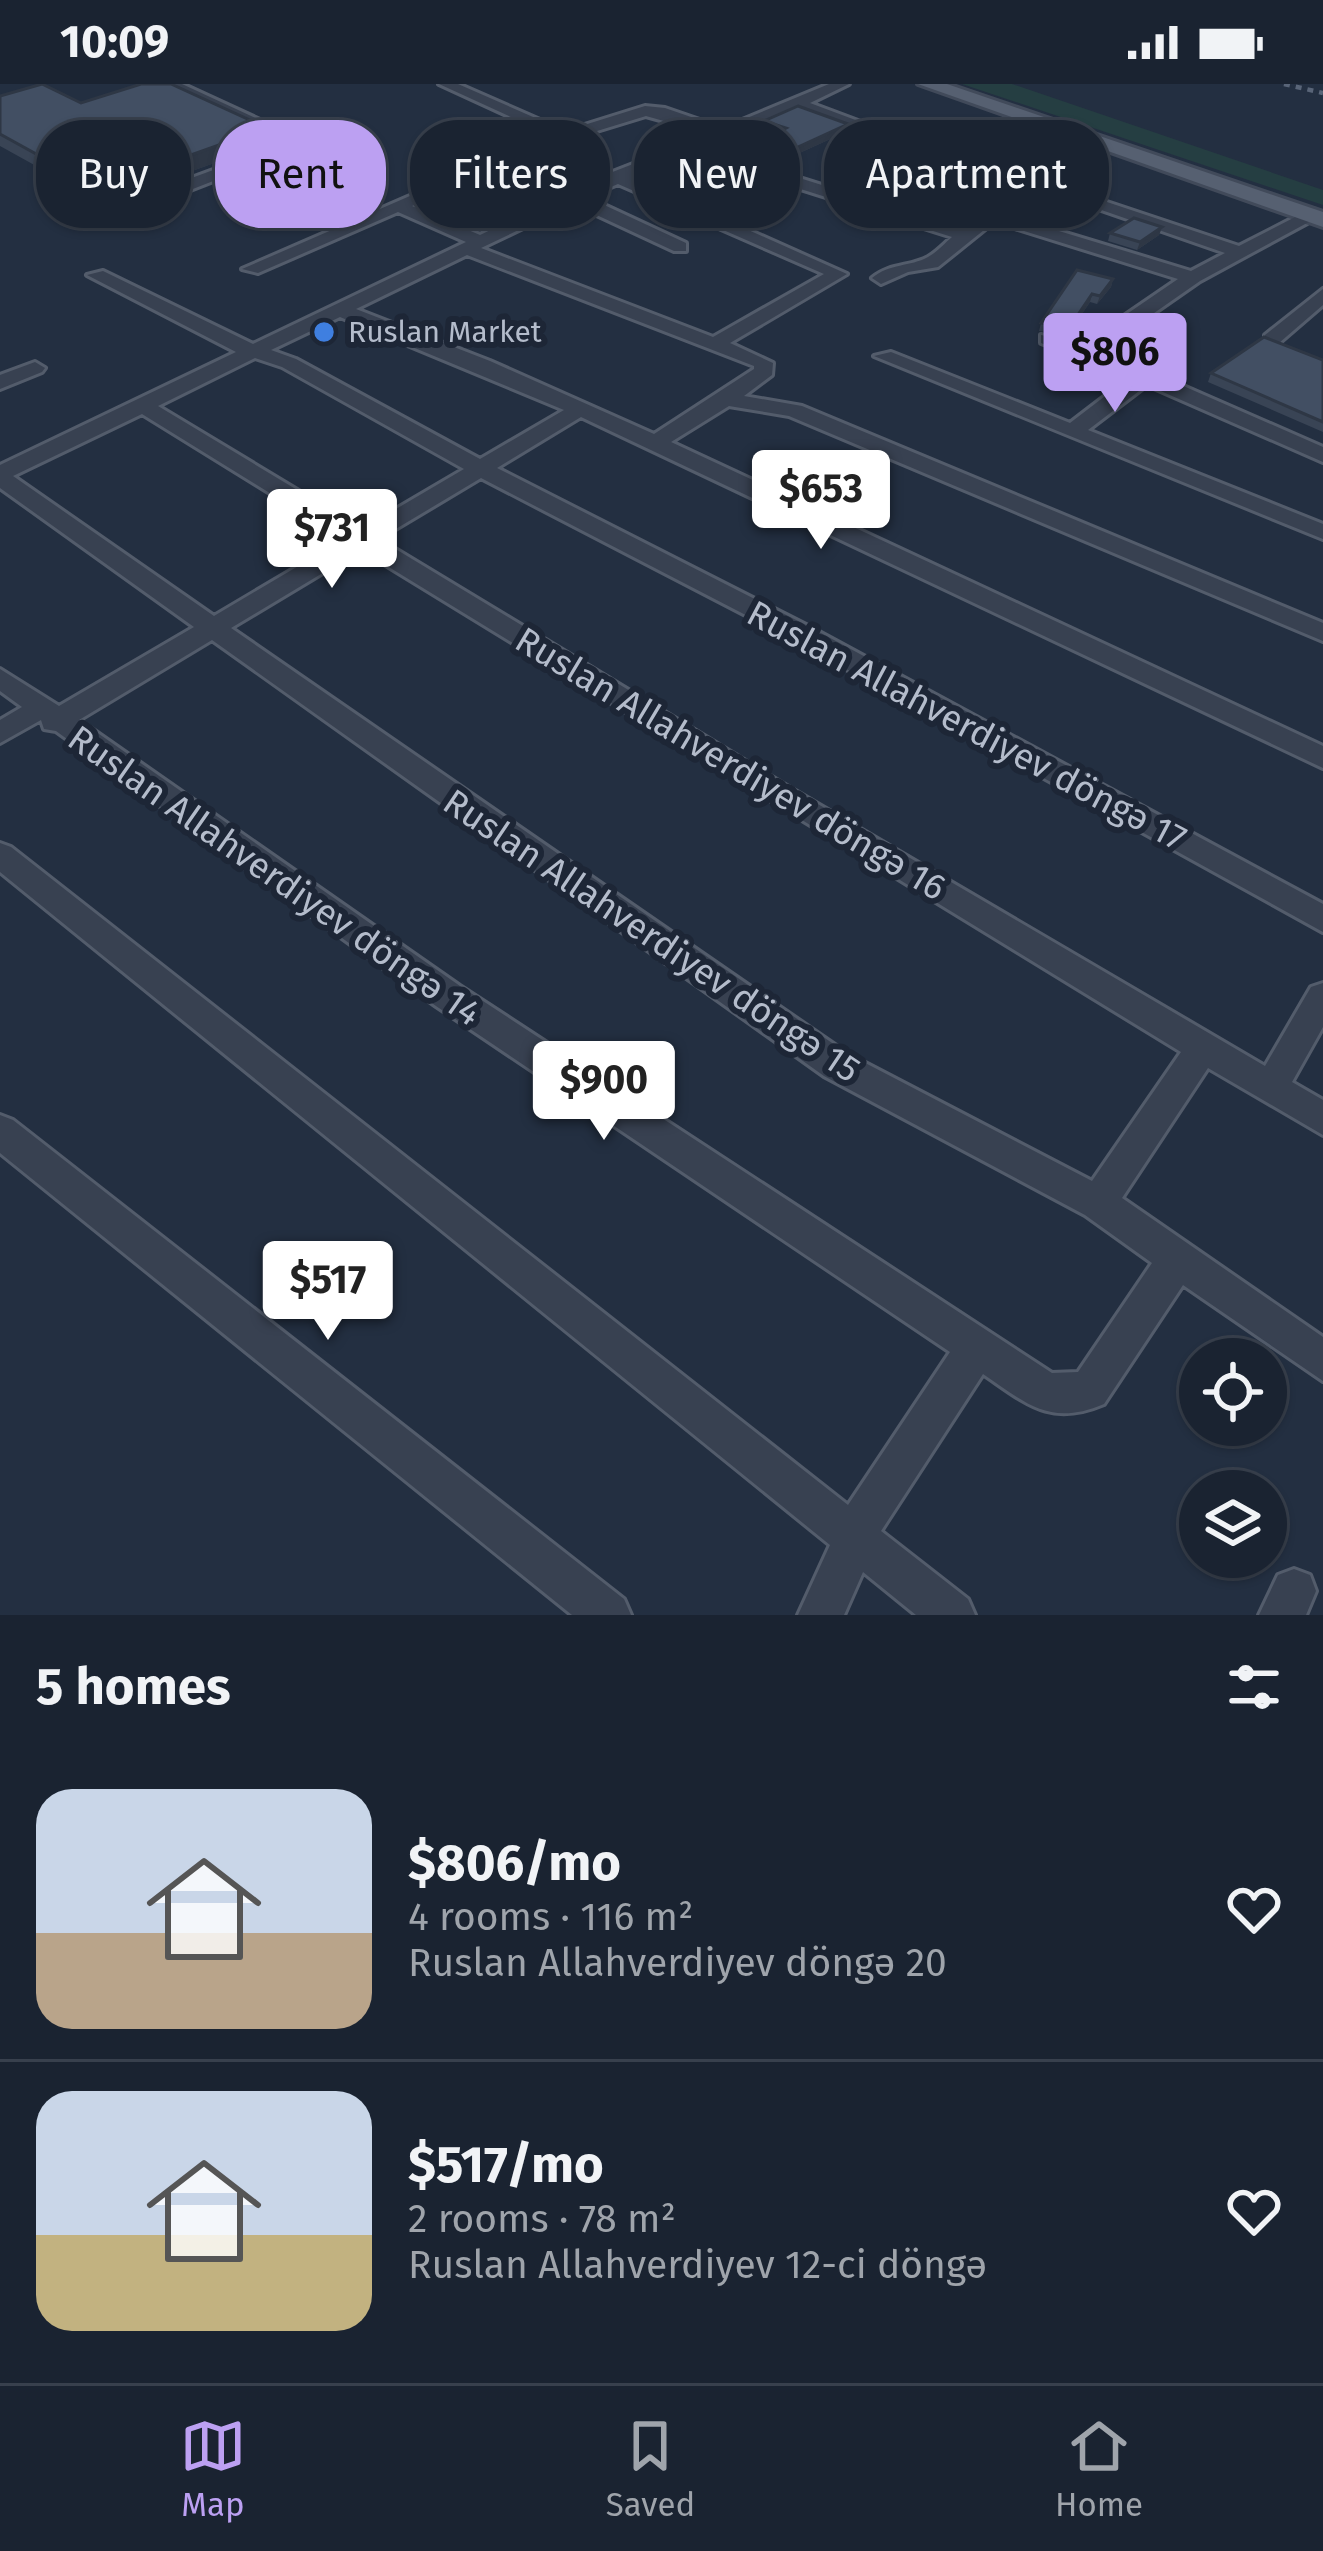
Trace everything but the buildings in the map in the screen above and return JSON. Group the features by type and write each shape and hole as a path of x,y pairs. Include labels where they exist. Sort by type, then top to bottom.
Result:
{"main road":[{"path":"928,84 1315,221"},
{"path":"946,84 1315,221"}],"street":[{"path":"170,84 293,141 292,147 191,184"},
{"path":"446,84 528,120"},
{"path":"762,120 842,84"},
{"path":"799,104 843,120"},
{"path":"610,123 653,110 683,120"},
{"path":"610,180 634,170"},
{"path":"616,177 838,274 715,344"},
{"path":"800,182 965,235"},
{"path":"251,269 410,203"},
{"path":"401,207 472,244 766,368 655,443"},
{"path":"1109,209 1238,252"},
{"path":"610,214 680,247"},
{"path":"880,278 937,260 983,221 1003,219 1193,277"},
{"path":"1086,351 1193,277 1238,252 1315,221"},
{"path":"0,476 506,228"},
{"name":"Ruslan Allahverdiyev döngə 17","path":"96,275 226,342 290,363 478,468 799,632 1323,919"},
{"path":"1272,339 1323,295"},
{"path":"337,309 655,443 1323,758"},
{"path":"1048,339 1086,351 1323,455"},
{"path":"884,356 1323,532"},
{"path":"0,383 35,368"},
{"path":"1075,430 1145,376"},
{"path":"726,399 794,411 1323,633"},
{"name":"Ruslan Allahverdiyev döngə 16","path":"141,404 772,791 1323,1119"},
{"path":"0,733 46,716 211,628 580,409"},
{"name":"Ruslan Allahverdiyev döngə 15","path":"0,476 836,1065 1098,1204 1323,1361"},
{"name":"Ruslan Allahverdiyev döngə 14","path":"0,679 46,716 448,996 1043,1391 1062,1396 1090,1390 1177,1260"},
{"path":"0,855 952,1615"},
{"path":"1271,1088 1323,997"},
{"path":"1098,1204 1204,1046"},
{"path":"0,1131 608,1615"},
{"path":"821,1615 897,1462 978,1346"}],"green space":[{"path":"962,84 1012,84 1323,190 1323,205 1109,133 1109,120 1069,120"}],"railway":[{"path":"1284,84 1323,93"}],"place":[{"name":"Ruslan Market","path":"324,332"}]}
